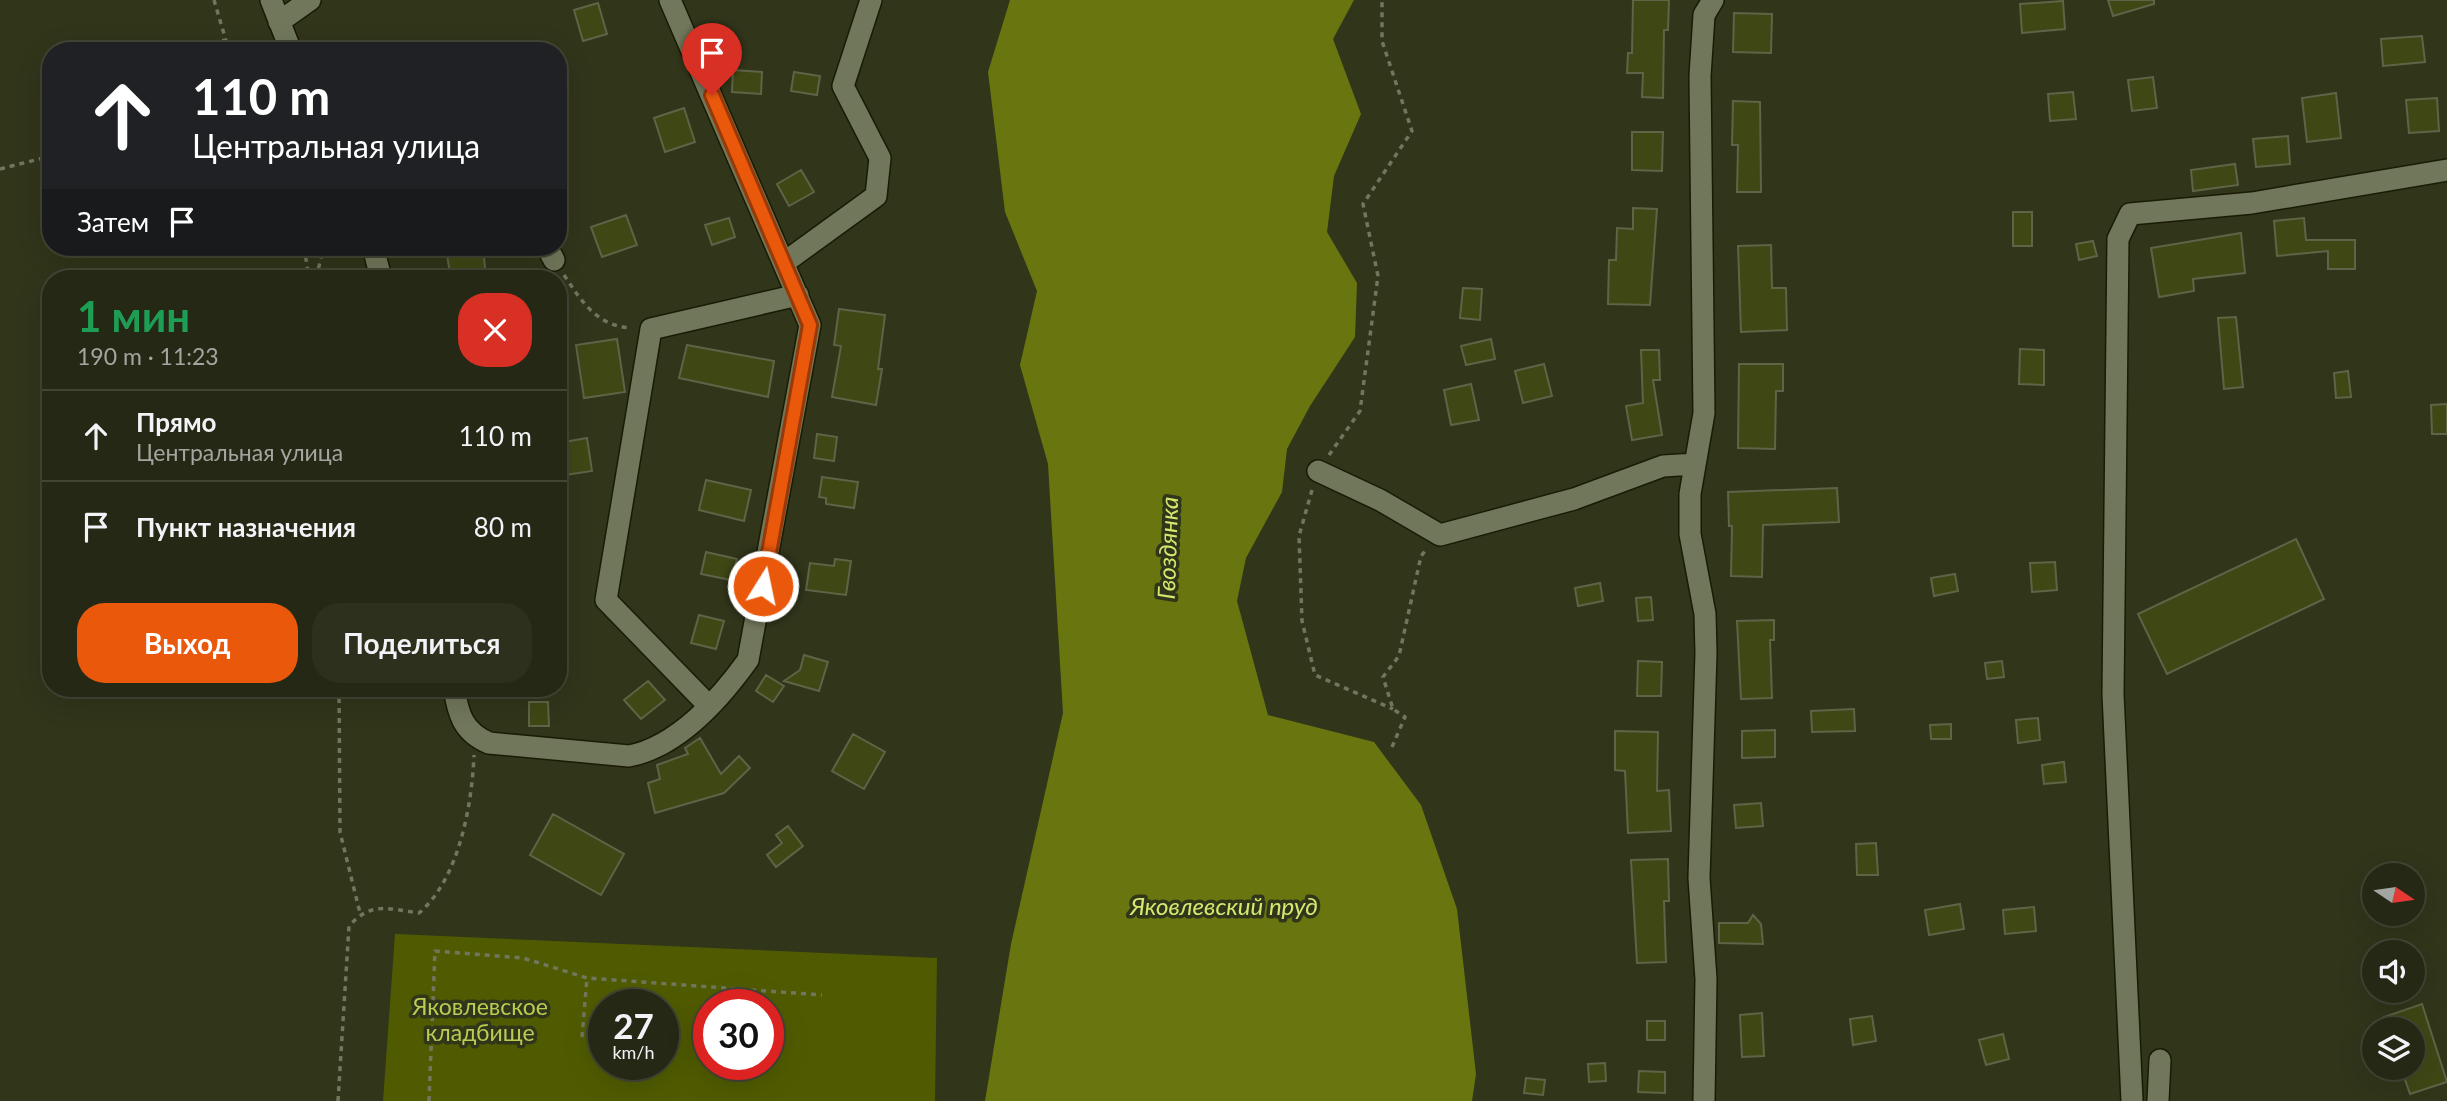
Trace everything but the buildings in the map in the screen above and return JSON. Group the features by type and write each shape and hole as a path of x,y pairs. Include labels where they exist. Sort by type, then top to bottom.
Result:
{"street":[{"path":"271,0 287,42"},
{"path":"279,22 310,0"},
{"path":"456,697 465,728 475,738 489,743 629,756 650,752 677,734 732,682 748,660 810,325 670,0"},
{"path":"785,262 876,197 880,158 843,86 871,0"},
{"path":"1704,1101 1706,979 1699,878 1706,653 1705,614 1690,534 1690,494 1704,412 1700,76 1704,15 1713,0"},
{"path":"2132,1101 2113,694 2118,239 2122,225 2130,214 2252,203 2447,170"},
{"path":"708,705 606,600 651,329 798,295"},
{"path":"1318,471 1380,500 1440,535 1574,499 1663,466 1695,464"},
{"path":"2158,1101 2160,1060"}],"path":[{"path":"214,0 226,42"},
{"path":"1382,0 1382,41 1412,131 1363,204 1378,276 1360,411 1318,471 1299,536 1302,621 1315,676 1393,709 1405,717 1392,747"},
{"path":"224,42 225,37"},
{"path":"0,169 42,158"},
{"path":"567,278 583,302 601,321 651,329"},
{"path":"1393,709 1383,677 1399,656 1421,556 1440,535"},
{"path":"339,697 341,832 360,913"},
{"path":"338,1101 348,926 360,913 375,908 419,913 434,900 446,879 472,799 475,738"},
{"path":"429,1101 435,951 523,958 587,978 822,995"},
{"path":"582,1037 587,978"}],"green space":[{"name":"Яковлевское кладбище","path":"395,934 937,958 935,1101 383,1101"}],"water":[{"name":"Яковлевский пруд","path":"1010,0 1354,0 1333,39 1361,114 1334,176 1327,232 1357,283 1355,337 1310,406 1287,449 1282,492 1246,558 1237,601 1268,715 1374,742 1421,805 1457,909 1476,1074 1472,1101 985,1101 1011,944 1063,713 1048,464 1020,365 1037,291 1005,212 988,72"}],"route":[{"path":"712,95 810,325 763,586"}],"water label":[{"name":"Гвоздянка","path":"1167,548"}]}
